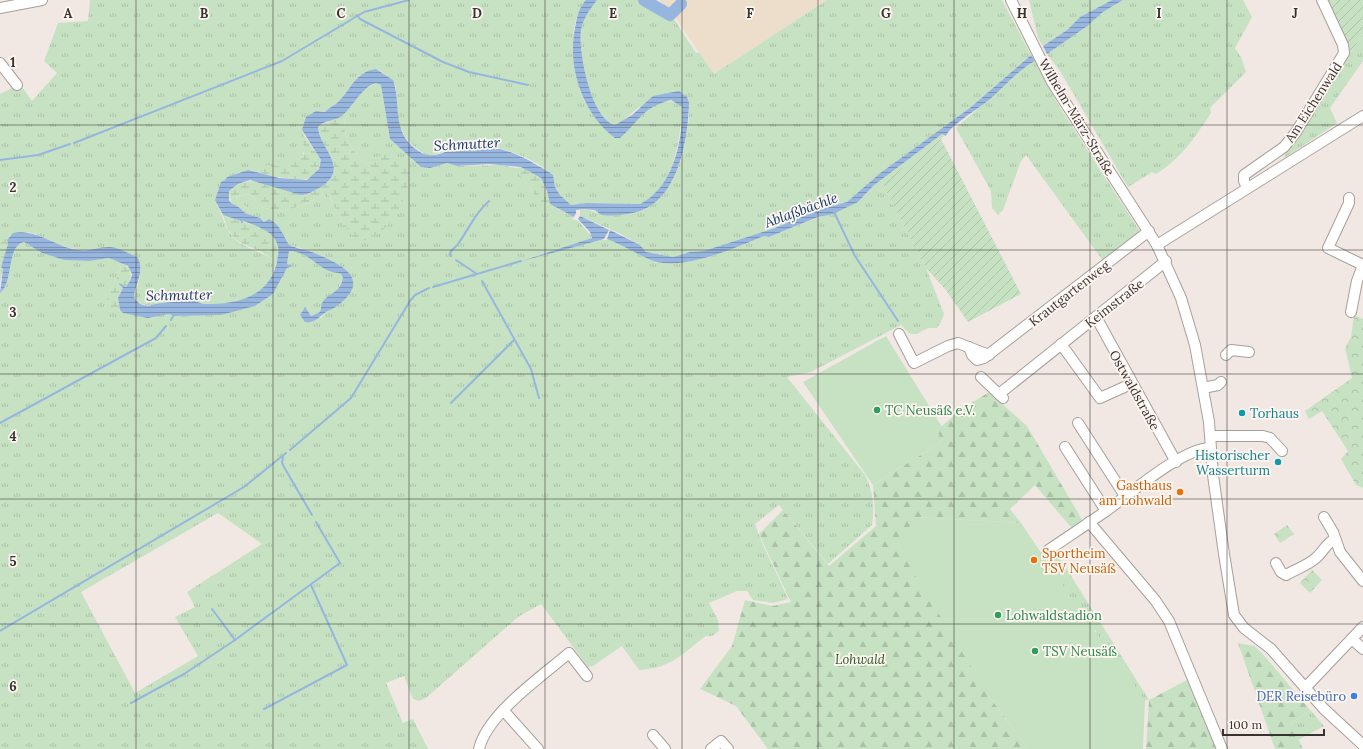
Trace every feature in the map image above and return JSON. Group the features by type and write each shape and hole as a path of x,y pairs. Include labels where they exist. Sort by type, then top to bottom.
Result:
{"street":[{"path":"0,8 42,0"},
{"name":"Wilhelm-März-Straße","path":"1011,0 1045,68 1078,123 1149,231 1166,261 1190,327 1203,388 1224,554 1234,615 1244,628 1263,641 1276,654 1337,722 1363,745"},
{"name":"Am Eichenwald","path":"1247,188 1244,181 1244,175 1284,147 1296,132 1344,53 1343,45 1322,0"},
{"path":"0,63 17,85"},
{"name":"Am Eichenwald","path":"1157,245 1362,118"},
{"path":"1348,198 1349,203 1328,248 1363,265 1356,281 1351,312"},
{"name":"Krautgartenweg","path":"899,334 914,363 952,344 960,344 989,355 1149,231"},
{"name":"Keimstraße","path":"981,377 1001,396 1062,344 1166,261"},
{"name":"Ostwaldstraße","path":"1096,317 1176,462"},
{"path":"1062,344 1100,398 1132,384"},
{"path":"1226,355 1231,350 1249,352"},
{"path":"1203,388 1215,386 1221,382"},
{"path":"1078,423 1125,496"},
{"path":"1210,436 1263,436 1270,438 1282,451"},
{"path":"1065,446 1106,511"},
{"path":"1047,551 1106,511 1147,480 1197,450 1210,448"},
{"path":"1324,517 1333,532 1343,557 1363,581"},
{"path":"1089,522 1155,600 1169,621 1222,749"},
{"path":"1276,563 1281,572 1286,574 1312,561 1328,543 1335,539"},
{"path":"1305,688 1363,627"},
{"path":"1352,639 1363,649"},
{"path":"479,749 489,726 503,710 569,653 587,676"},
{"path":"503,710 538,749"},
{"path":"653,736 665,749"},
{"path":"711,749 721,741 728,749"}],"shaded area":[{"path":"659,0 827,0 714,74 675,17"}],"green space":[{"path":"90,0 586,0 580,10 573,34 576,75 583,98 609,133 623,131 630,128 641,116 660,102 675,102 682,107 681,126 676,152 667,177 660,188 651,197 640,204 586,203 571,205 560,195 555,187 553,175 546,169 528,159 509,151 490,146 475,145 429,156 421,152 414,147 401,129 397,113 395,85 387,76 376,69 360,75 339,102 325,112 320,111 302,130 305,149 303,154 296,162 290,165 261,168 258,169 258,172 248,170 227,177 215,200 227,229 237,241 264,254 274,261 278,258 271,277 263,289 247,298 227,303 203,304 196,301 187,301 153,306 145,305 134,297 140,277 141,267 109,247 93,250 78,250 27,232 0,236 0,94 20,84 32,101 57,73 44,61 58,23 88,21"},
{"path":"597,0 638,0 663,17 669,18 672,16 696,53 699,52 714,74 827,0 1002,0 1031,55 971,107 879,174 847,202 821,209 775,228 704,251 690,252 673,257 646,252 640,245 619,233 580,216 580,210 589,210 606,215 634,213 646,208 656,201 665,192 678,169 685,144 689,116 688,103 683,93 639,107 619,124 615,125 607,120 599,111 593,98 584,68 581,40 583,22"},
{"path":"1029,0 1112,0 1080,17 1067,30 1043,46 1038,38"},
{"path":"1123,0 1243,0 1252,17 1235,48 1241,57 1246,72 1210,108 1211,113 1193,139 1173,162 1156,174 1152,172 1128,187 1060,71 1047,54 1086,27 1103,12"},
{"path":"1329,0 1363,0 1363,34 1351,52 1330,10"},
{"path":"1363,34 1363,61 1330,108 1337,123 1284,158 1287,148 1347,47 1351,52"},
{"path":"1035,61 1059,106 1139,230 1139,235 1104,262 1026,155 1021,161 1003,210 998,215 992,208 991,191 956,128 1025,67"},
{"path":"376,83 381,85 390,139 421,167 430,168 447,163 457,166 501,165 516,168 531,190 547,206 550,204 574,217 572,219 581,222 580,223 592,237 584,242 524,260 597,240 607,239 657,262 682,263 711,256 764,236 769,237 858,202 873,186 942,134 944,136 941,139 882,183 926,268 944,314 941,322 937,328 928,328 917,334 910,334 901,325 811,372 787,377 865,475 873,499 872,525 828,564 779,505 755,524 762,543 788,599 773,603 753,600 747,591 737,591 709,603 718,620 719,631 712,636 706,636 669,663 651,669 639,670 622,646 593,666 588,667 541,604 518,617 426,698 419,701 413,699 404,676 386,683 403,723 413,719 428,749 0,749 0,293 7,282 12,258 18,245 24,242 42,253 64,260 89,261 109,258 122,263 119,264 121,269 110,291 118,311 120,310 123,313 152,318 158,315 169,314 173,316 202,315 255,306 273,294 287,268 292,267 287,264 289,250 295,251 329,271 341,274 343,278 337,291 326,299 320,312 311,316 303,309 301,314 302,318 321,318 348,294 341,266 311,251 289,245 281,230 273,221 269,219 264,222 260,218 245,213 249,209 236,200 237,196 250,194 261,206 277,211 294,208 310,202 324,194 328,194 344,226 377,162 366,164 353,149 345,132 345,119 341,116 365,89","holes":["218,513 262,544 187,592 195,607 175,617 198,656 135,693 81,592"]},
{"path":"341,116 345,119 345,132 350,144 366,164 377,162 379,156 391,153 408,164 412,174 400,207 388,225 380,232 371,238 359,242 344,226 328,194 324,194 310,202 294,208 277,211 261,206 250,194 237,196 236,200 249,209 245,213 231,203 229,191 237,185 246,182 264,182 304,195 321,187 330,180 333,173 333,165 323,143 318,127"},
{"path":"303,134 321,160 319,168 312,177 303,180 272,176 258,172 259,166 283,166 293,163 299,159 304,154"},
{"path":"941,139 1021,294 968,322 945,289 926,268 882,183"},
{"path":"521,167 541,178 550,204 547,206 539,200 516,170 516,168"},
{"path":"223,215 265,229 277,241 278,258 274,261 258,250 238,241 227,227"},
{"path":"8,234 10,236 7,240 8,244 1,267 3,269 0,282 0,236"},
{"path":"122,263 130,269 131,279 126,287 120,283 123,288 118,300 120,310 114,311 107,301 110,291 121,269 119,264"},
{"path":"1354,315 1363,319 1363,488 1356,485 1341,459 1348,451 1322,411 1309,419 1305,411 1352,378 1345,348 1351,337"},
{"name":"TC Neusäß e.V.","path":"886,336 942,427 937,430 941,442 873,485 803,382"},
{"name":"Lohwald","path":"989,392 1027,426 1084,523 1075,532 1035,485 1010,509 1021,523 913,517 989,696 1028,749 768,749 736,706 700,689 732,646 745,600 773,606 791,602 759,534 783,510 829,566 876,526 873,485 941,442 937,430 962,409"},
{"name":"TSV Neusäß","path":"913,517 1021,523 1076,605 1145,700 1143,749 1028,749 989,696 901,552"},
{"path":"1287,525 1294,534 1280,543 1274,534"},
{"path":"1056,552 1149,700 1136,702 1099,649 1096,631 1074,617 1046,559"},
{"path":"1312,570 1322,580 1310,593 1300,583"},
{"path":"1238,643 1254,646 1262,653 1311,711 1291,723 1303,749 1275,749"},
{"path":"1187,680 1216,749 1146,749 1149,700"},
{"path":"1311,711 1324,726 1298,740 1291,723"}],"water":[{"path":"586,0 597,0 585,18 581,30 584,68 593,98 599,111 607,120 615,125 632,115 653,96 679,91 687,97 689,103 686,135 678,169 661,197 648,207 633,213 613,215 602,215 594,210 587,209 576,210 574,217 550,204 547,191 541,178 521,167 489,164 457,166 447,163 430,168 421,167 390,139 381,85 376,83 366,88 343,115 323,123 318,127 323,143 333,165 333,173 330,180 321,187 301,195 250,180 238,184 229,191 229,200 231,203 245,213 260,218 264,222 269,219 273,221 281,230 289,245 309,251 332,261 348,273 353,280 353,287 348,296 337,306 316,320 305,322 300,315 305,307 311,316 320,312 324,300 338,289 343,278 341,274 330,272 300,253 289,251 287,264 293,266 287,268 273,294 255,306 221,315 173,316 169,314 148,318 123,313 120,310 118,298 123,288 119,284 120,283 126,287 131,279 132,274 128,266 109,258 89,261 64,260 42,253 24,242 18,245 15,250 7,281 0,293 3,269 1,267 8,244 7,240 13,233 22,232 38,235 78,250 112,247 138,258 140,263 140,273 134,297 143,305 149,306 181,301 219,304 243,299 254,294 263,288 270,279 275,268 278,247 273,236 268,232 243,221 242,224 241,221 223,215 215,200 221,182 227,177 248,170 279,178 307,180 319,169 321,160 302,130 306,117 316,111 325,112 338,102 359,76 376,69 393,80 398,117 402,132 410,144 422,153 435,155 458,148 479,146 498,148 516,154 551,173 553,175 555,187 560,195 571,205 586,203 640,204 651,197 661,187 674,162 678,148 682,120 682,107 671,100 653,107 642,115 620,138 615,138 603,128 594,116 580,88 575,73 573,58 576,20 583,3"},
{"path":"638,0 651,0 672,16 669,18 663,17"},
{"path":"1112,0 1123,0 1103,12 1086,27 1047,54 1043,46 1067,30 1080,17"},
{"path":"1031,55 1035,61 1021,70 991,98 958,123 948,132 946,136 942,134 873,186 858,202 833,214 818,217 769,237 764,236 711,256 682,263 657,262 607,239 610,230 640,245 646,252 673,257 690,252 704,251 775,228 821,209 847,202 879,174 971,107"},
{"path":"580,216 609,230 604,239 519,262 592,238 590,232 578,219"}],"waterway":[{"path":"74,143 282,61 364,12 409,0"},
{"name":"Schmutter","path":"644,0 670,15 681,4"},
{"path":"357,15 360,19 443,62 469,72 528,85"},
{"path":"0,160 38,155 70,144"},
{"path":"451,256 450,253 458,244 479,211 489,201"},
{"name":"Ablaßbächle","path":"834,212 855,256 898,321"},
{"path":"456,260 477,274"},
{"path":"433,287 521,261"},
{"path":"482,281 531,369 539,398"},
{"path":"290,450 351,398 410,301 415,295 429,288"},
{"path":"171,320 174,315"},
{"path":"0,423 156,338 166,326"},
{"path":"451,403 514,340"},
{"path":"0,631 244,487 286,453"},
{"path":"283,457 282,463 312,515"},
{"path":"131,703 184,674 235,640 340,563 316,522"},
{"path":"264,709 347,665 311,585"},
{"path":"212,609 235,640"}],"place":[{"name":"TC Neusäß e.V.","path":"877,410"},
{"name":"Torhaus","path":"1242,413"},
{"name":"Historischer Wasserturm","path":"1278,462"},
{"name":"Gasthaus am Lohwald","path":"1180,492"},
{"name":"Sportheim TSV Neusäß","path":"1034,560"},
{"name":"Lohwaldstadion","path":"998,615"},
{"name":"TSV Neusäß","path":"1035,651"},
{"name":"DER Reisebüro","path":"1354,696"}]}
